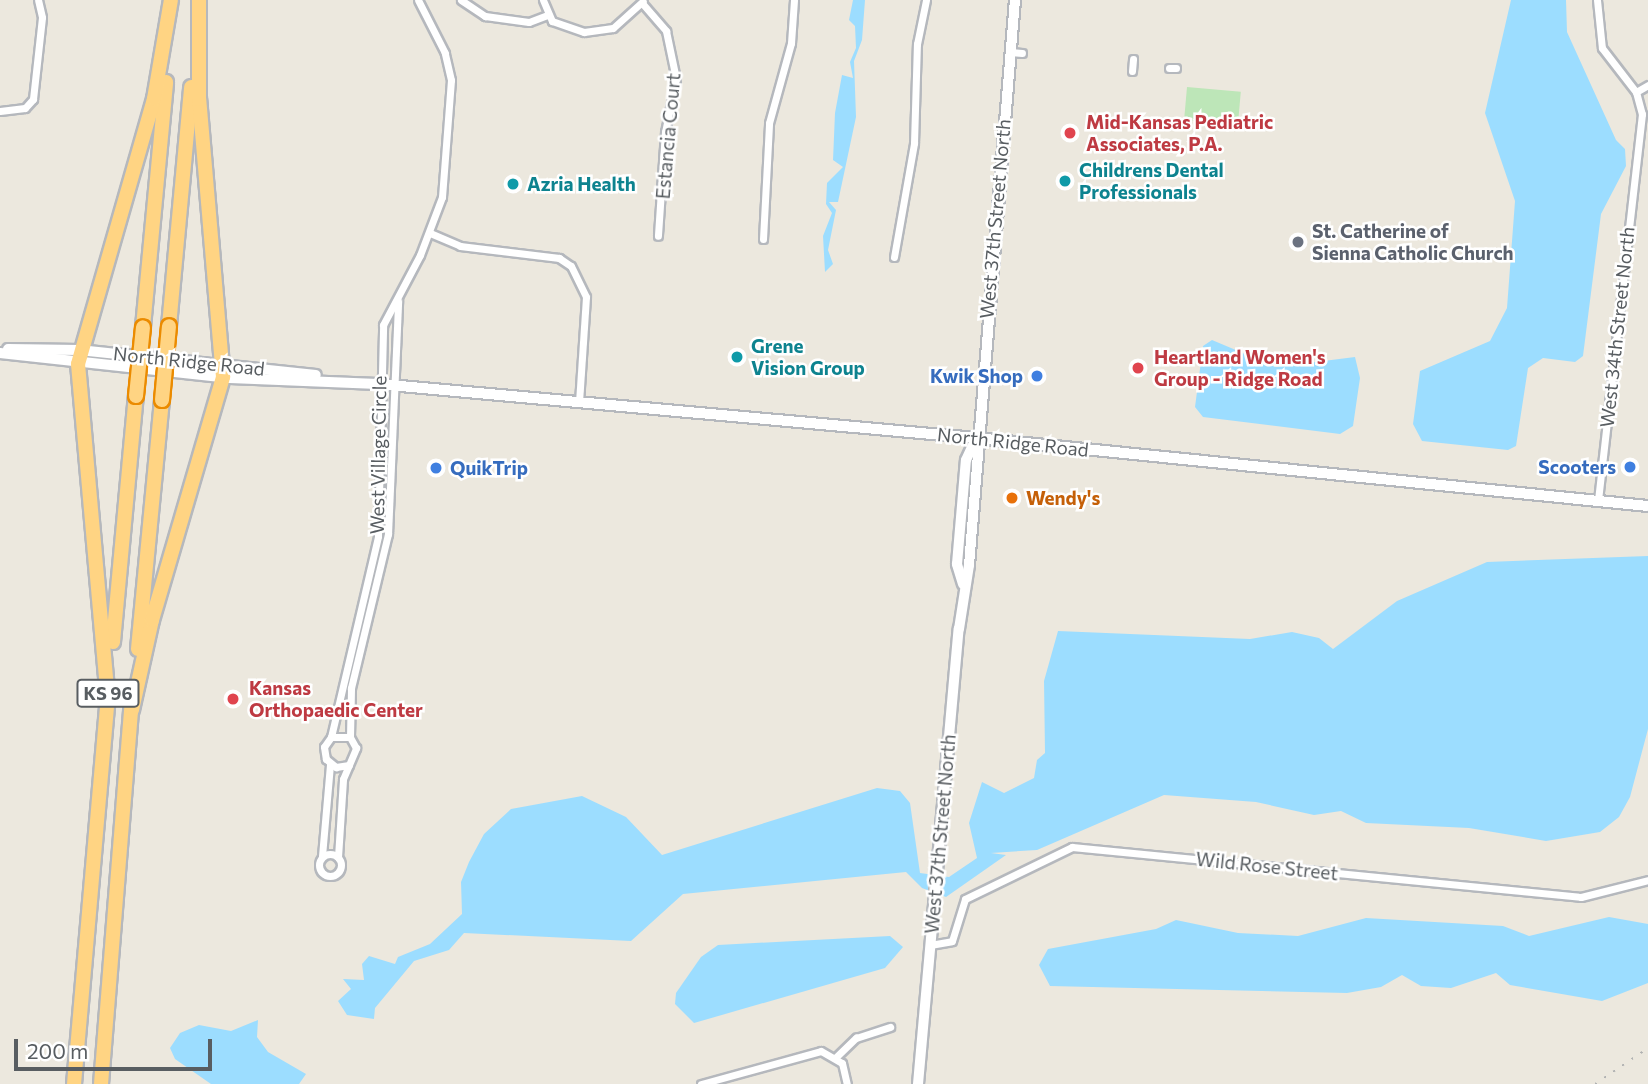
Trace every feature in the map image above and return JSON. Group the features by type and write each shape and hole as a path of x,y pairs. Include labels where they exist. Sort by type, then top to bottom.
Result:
{"highway":[{"name":"KS 96","path":"74,1084 83,990 90,856 108,700 172,0"},
{"path":"108,700 78,357 154,99 172,0"},
{"name":"KS 96","path":"102,1084 132,710 199,0"},
{"path":"132,710 152,620 223,370 199,99 199,0"}],"main road":[{"name":"West 37th Street North","path":"918,1084 963,584 979,461 976,438 1016,53 1015,0"},
{"name":"North Ridge Road","path":"0,351 976,438 1648,506"}],"street":[{"path":"0,111 25,108 34,93 39,0"},
{"name":"West Village Circle","path":"331,737 378,536 378,384 383,325 430,233 442,197 451,80 445,53 418,0"},
{"path":"461,0 485,16 529,22 547,15"},
{"path":"543,0 547,15 572,31 599,31 625,22 643,2"},
{"path":"763,239 769,123 791,43 794,0"},
{"path":"894,257 914,143 917,44 926,0"},
{"name":"West 34th Street North","path":"1597,0 1602,48 1636,92 1642,114 1598,500"},
{"name":"Estancia Court","path":"643,2 666,32 676,79 665,132 658,236"},
{"path":"1132,71 1133,59"},
{"path":"1636,92 1648,85"},
{"path":"430,233 460,246 559,258 576,275 586,297 579,403"},
{"name":"West Village Circle","path":"349,737 351,688 388,534 392,386 398,297"},
{"path":"331,737 349,737 356,748 343,779 338,857 340,869 329,876 319,869 330,764 324,747 331,737"},
{"path":"330,764 349,765"},
{"name":"Wild Rose Street","path":"930,945 952,941 965,899 1072,847 1581,897 1648,880"},
{"path":"322,856 338,857"},
{"path":"836,1057 856,1038 890,1027"},
{"path":"701,1084 810,1051 836,1057"},
{"path":"836,1057 847,1084"},
{"path":"739,1073 741,1084"}],"green space":[{"path":"1187,87 1241,92 1238,125 1184,120"}],"water":[{"path":"853,0 865,0 862,40 854,61 856,117 838,202 829,202 836,210 828,250 833,264 825,272 823,236 832,213 826,204 827,183 843,167 833,160 835,113 842,75 853,78 850,62 856,48 855,26 849,20"},
{"path":"1511,0 1566,0 1567,32 1616,140 1625,149 1626,166 1601,214 1583,356 1575,362 1543,358 1528,368 1516,446 1508,450 1422,441 1413,424 1420,371 1490,341 1507,308 1515,201 1485,113"},
{"path":"1212,340 1276,367 1355,357 1360,378 1353,426 1340,434 1203,417 1195,407 1203,346"},
{"path":"1648,556 1648,729 1630,797 1619,817 1600,832 1546,841 1469,828 1366,823 1341,811 1314,815 1256,802 1164,795 1037,850 991,853 1006,855 946,897 922,888 906,872 683,894 631,941 464,933 449,950 414,961 375,1008 374,1019 347,1015 338,1001 351,989 343,979 364,980 362,964 369,956 395,964 398,957 430,944 462,914 461,882 469,862 484,834 511,809 582,796 626,817 662,855 877,788 900,791 910,803 920,873 949,877 977,858 969,823 982,782 1004,793 1034,778 1037,760 1045,753 1044,681 1058,631 1250,639 1292,632 1319,638 1333,649 1397,601 1487,562"},
{"path":"1609,917 1648,924 1648,983 1602,1001 1510,985 1496,973 1451,988 1421,986 1402,975 1381,987 1347,993 1050,986 1039,965 1048,949 1156,929 1176,920 1238,933 1298,936 1366,918 1503,926 1529,936"},
{"path":"890,936 903,947 885,968 694,1023 675,1004 676,993 701,957 718,945"},
{"path":"258,1020 257,1037 268,1052 306,1074 299,1084 211,1084 175,1059 170,1048 180,1033 199,1025 231,1031"}],"railway":[{"path":"1595,1084 1648,1048"}],"place":[{"name":"Mid-Kansas Pediatric Associates, P.A.","path":"1070,133"},
{"name":"Childrens Dental Professionals","path":"1065,181"},
{"name":"Azria Health","path":"513,184"},
{"name":"St. Catherine of Sienna Catholic Church","path":"1298,242"},
{"name":"Grene Vision Group","path":"737,357"},
{"name":"Heartland Women's Group - Ridge Road","path":"1138,368"},
{"name":"Kwik Shop","path":"1037,376"},
{"name":"Scooters","path":"1630,467"},
{"name":"QuikTrip","path":"436,468"},
{"name":"Wendy's","path":"1012,498"},
{"name":"Kansas Orthopaedic Center","path":"233,699"}]}
